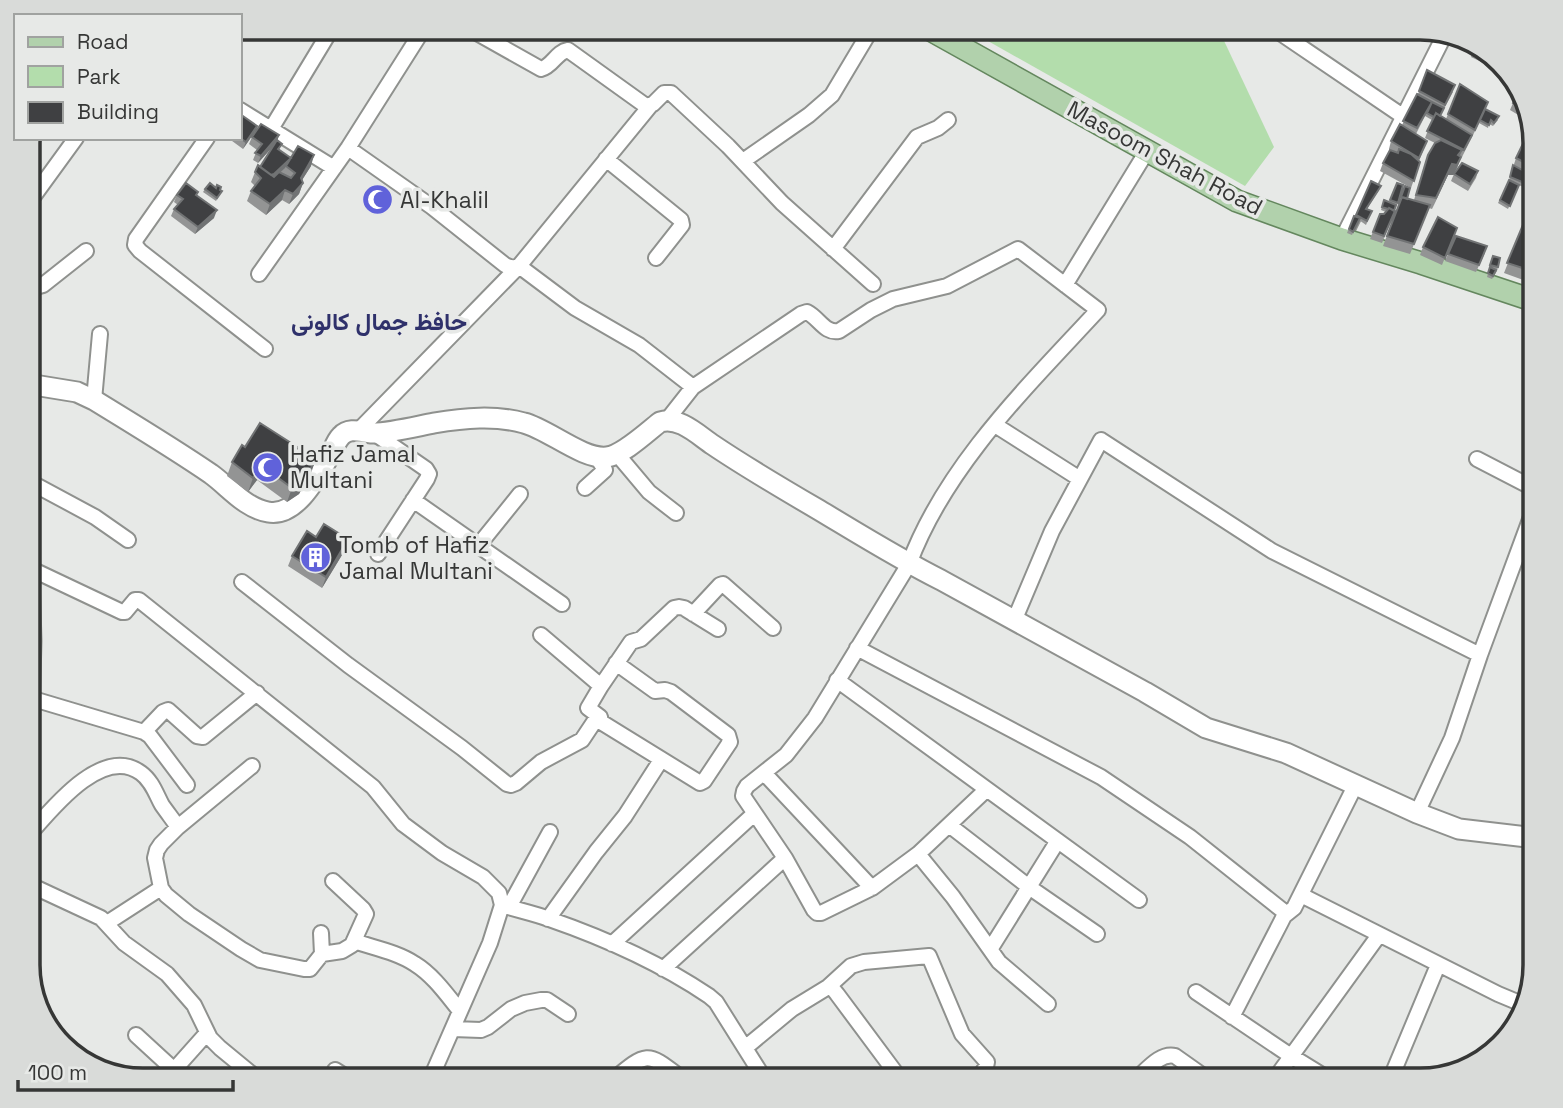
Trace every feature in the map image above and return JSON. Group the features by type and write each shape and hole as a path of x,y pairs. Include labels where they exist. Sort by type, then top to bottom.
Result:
{"main road":[{"name":"Masoom Shah Road","path":"948,40 1237,201 1342,239 1523,297"}],"street":[{"path":"271,128 325,40"},
{"path":"259,274 348,148 416,40"},
{"path":"489,40 541,69 549,66 561,52 568,50 650,106"},
{"path":"743,161 809,115 832,95 865,40"},
{"path":"1291,40 1404,117"},
{"path":"1342,239 1441,43"},
{"path":"366,432 519,266 650,106 664,93 671,93 743,161 782,203 873,284"},
{"path":"242,111 334,168"},
{"path":"833,249 917,136 938,128 948,120"},
{"path":"40,188 75,140"},
{"path":"206,140 158,205 136,239 135,245 265,349"},
{"path":"348,148 432,207 505,265 512,268 519,266"},
{"path":"1065,285 1147,151"},
{"path":"606,159 682,223 656,258"},
{"path":"667,420 693,387 801,314 807,312 814,315 826,329 839,331 893,299 947,286 1018,249 1098,310 995,425 940,498 909,564 815,718 786,755 747,786 743,796 785,858 817,913 821,913 872,888 918,854 986,789"},
{"path":"40,286 86,251"},
{"path":"519,266 575,308 639,345 693,387"},
{"path":"94,400 100,334"},
{"path":"40,386 78,392 94,400 213,476 236,496 266,512 279,513 290,508 303,496 341,435 348,431 366,432 462,418 501,419 526,423 596,456 606,457 617,454 660,422 667,420 684,426 733,459 909,564 1206,728 1286,753 1417,813 1459,829 1523,837"},
{"path":"995,425 1080,479"},
{"path":"366,432 426,469 429,474 378,554"},
{"path":"1014,621 1052,531 1101,440 1272,551 1480,655"},
{"path":"617,454 649,492 676,513"},
{"path":"585,488 606,470 596,456"},
{"path":"1478,459 1523,483"},
{"path":"40,487 95,517 128,540"},
{"path":"478,546 520,494"},
{"path":"413,500 562,604"},
{"path":"1417,813 1451,738 1523,539"},
{"path":"40,573 122,612 135,600 139,600 373,787 403,824 442,853 483,877 499,893 505,906 548,919 612,944 709,996 716,1002 758,1068"},
{"path":"242,582 507,784 516,783 541,762 582,740 598,716"},
{"path":"694,614 723,584 774,628"},
{"path":"616,663 655,691 671,692 728,735 730,742 700,783 601,722 588,708 601,686 616,663 631,642 640,639 674,608 684,608 718,629"},
{"path":"541,635 601,686"},
{"path":"857,648 1101,777 1190,837 1282,910 1284,916"},
{"path":"837,680 1139,900"},
{"path":"144,732 168,710 197,736 203,737 257,693"},
{"path":"40,701 144,732 150,736 187,785"},
{"path":"548,919 625,816 661,760"},
{"path":"40,823 74,786 84,779 118,766 135,770 150,782 178,827"},
{"path":"252,766 178,827 157,850 155,858 161,888 189,914 260,960 310,969 322,954 321,933"},
{"path":"764,773 872,888"},
{"path":"1232,1017 1284,916 1294,908 1301,895 1356,784"},
{"path":"612,944 754,814"},
{"path":"948,825 1097,934"},
{"path":"435,1068 505,906 550,832"},
{"path":"991,948 1057,842"},
{"path":"918,854 999,962 1048,1004"},
{"path":"663,969 785,858"},
{"path":"322,954 342,951 352,945 365,917 365,912 333,881"},
{"path":"107,923 161,888"},
{"path":"40,890 101,918 124,943 167,974 194,1005 207,1033 219,1048 244,1068"},
{"path":"1301,895 1516,1001"},
{"path":"1282,1068 1379,935"},
{"path":"354,941 402,956 417,965 460,1011"},
{"path":"745,1048 792,1009 828,987 850,966 929,957 962,1034 988,1062 985,1068"},
{"path":"1395,1068 1438,965"},
{"path":"828,987 837,994 892,1068"},
{"path":"1196,992 1310,1068"},
{"path":"453,1029 481,1030 511,1009 541,1000 547,1000 568,1014"},
{"path":"184,1068 207,1033"},
{"path":"136,1035 172,1068"},
{"path":"1149,1068 1163,1056 1170,1054 1192,1068"},
{"path":"627,1068 648,1057 667,1068"}],"green space":[{"path":"986,40 1224,40 1274,147 1245,186"}],"building":[{"path":"1427,70 1455,85 1445,105 1419,91"},
{"path":"1460,84 1488,102 1475,130 1448,114"},
{"path":"1417,94 1432,102 1417,128 1403,121"},
{"path":"1432,102 1444,108 1440,116 1436,113 1434,117 1427,113"},
{"path":"1485,109 1499,116 1494,123 1491,120 1489,125 1480,120"},
{"path":"1436,113 1472,135 1464,150 1427,131"},
{"path":"242,115 257,126 246,142 242,139"},
{"path":"261,124 279,135 261,156 255,153 262,144 252,137"},
{"path":"1400,124 1427,141 1419,158 1391,141"},
{"path":"277,140 282,144 278,149 291,158 271,175 260,167"},
{"path":"1441,140 1462,150 1458,155 1461,157 1457,165 1452,164 1436,198 1416,195 1428,155 1435,143"},
{"path":"1523,144 1523,162 1516,158"},
{"path":"298,146 314,155 301,178 303,183 293,194 285,190 270,204 251,191 261,178 255,172 258,165 274,177 279,172 291,178 295,173 286,166"},
{"path":"1399,149 1420,162 1414,181 1383,163 1390,150 1398,153"},
{"path":"1462,163 1478,171 1470,184 1454,174"},
{"path":"1513,165 1523,171 1523,182 1510,177"},
{"path":"1509,180 1519,185 1510,206 1500,200"},
{"path":"1371,181 1381,186 1366,209 1372,211 1367,221 1356,215"},
{"path":"186,183 198,192 196,195 217,210 198,227 174,209 183,199 177,195"},
{"path":"210,183 216,188 217,185 221,187 222,191 217,198 205,189"},
{"path":"1397,183 1403,185 1398,203 1390,200"},
{"path":"1405,186 1410,188 1407,199 1401,197"},
{"path":"1402,197 1430,205 1414,244 1387,236"},
{"path":"1384,200 1396,205 1394,211 1382,207"},
{"path":"1389,208 1395,211 1384,236 1373,232 1380,214 1384,214"},
{"path":"1354,216 1360,218 1353,232 1349,229"},
{"path":"1438,217 1457,228 1445,258 1423,247"},
{"path":"1523,225 1523,268 1507,263"},
{"path":"1456,236 1487,246 1479,265 1448,254"},
{"path":"1493,256 1500,258 1498,267 1490,265"},
{"path":"1490,267 1496,270 1493,276 1488,273"},
{"path":"260,423 316,459 304,480 292,488 262,466 253,478 232,462"},
{"name":"Tomb of Hafiz Jamal Multani","path":"324,524 348,539 326,577 292,556 307,531 316,537"}],"place":[{"name":"Al-Khalil","path":"377,200"},
{"name":"Hafiz Jamal Multani","path":"267,467"},
{"name":"Tomb of Hafiz Jamal Multani","path":"316,558"}],"district":[{"name":"حافظ جمال کالونی","path":"379,321"}]}
